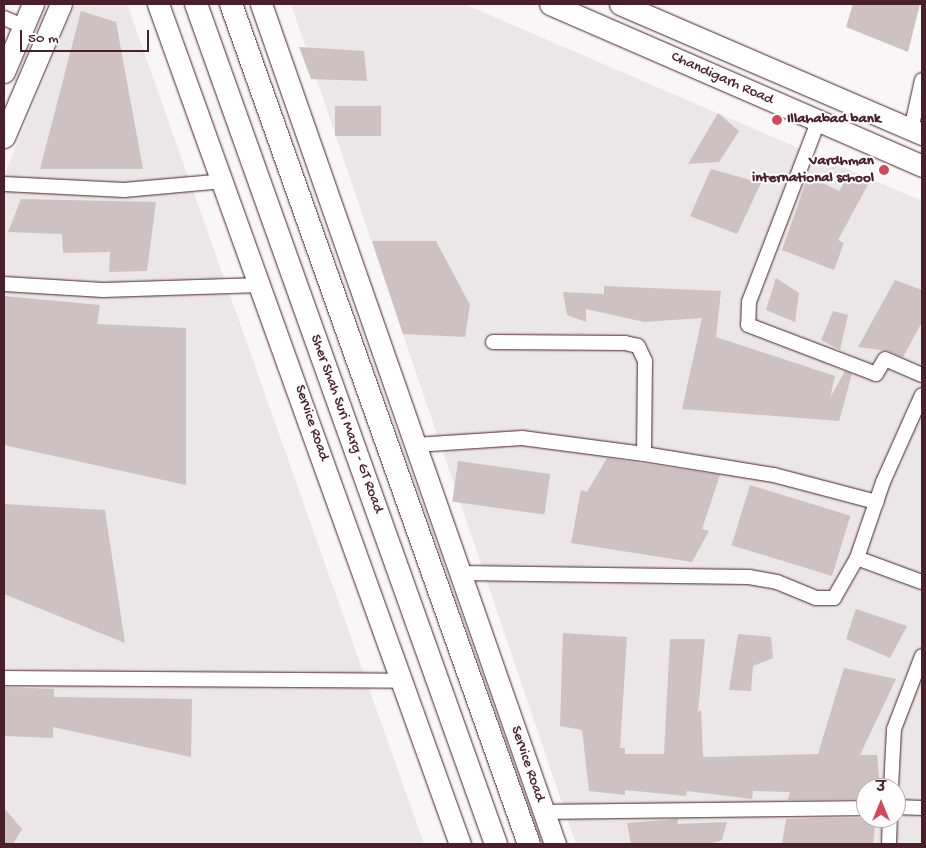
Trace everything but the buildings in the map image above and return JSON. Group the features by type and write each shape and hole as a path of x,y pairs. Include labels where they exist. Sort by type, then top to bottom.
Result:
{"highway":[{"name":"Sher Shah Suri Marg - GT Road","path":"196,4 496,844"},
{"name":"Sher Shah Suri Marg - GT Road","path":"231,4 529,844"}],"main road":[{"path":"4,72 13,22 33,4"},
{"path":"4,136 61,4"},
{"name":"Service Road","path":"158,4 262,284 460,844"},
{"name":"Service Road","path":"261,4 555,844"},
{"name":"Chandigarh Road","path":"550,4 922,166"},
{"name":"Chandigarh Road","path":"620,4 642,8 916,132"}],"street":[{"path":"916,132 922,80"},
{"path":"818,122 749,302 748,325 876,374 885,359 922,375"},
{"path":"4,184 124,190 224,181"},
{"path":"4,284 103,290 262,284"},
{"path":"493,342 626,342 638,346 645,361 644,454"},
{"path":"460,573 749,577 827,600 839,594 857,558 876,502 922,395"},
{"path":"415,445 522,438 644,454 774,475 876,502"},
{"path":"857,558 922,582"},
{"path":"892,778 894,729 922,656"},
{"path":"4,678 402,681"},
{"path":"906,807 922,808"},
{"path":"544,812 856,808"},
{"path":"889,844 890,828"}],"shaded area":[{"path":"75,4 127,4 424,844 4,844 4,175"},
{"path":"291,4 464,4 922,201 922,844 576,844"}],"place":[{"name":"Illahabad bank","path":"777,120"},
{"name":"Vardhman international school","path":"884,170"}]}
